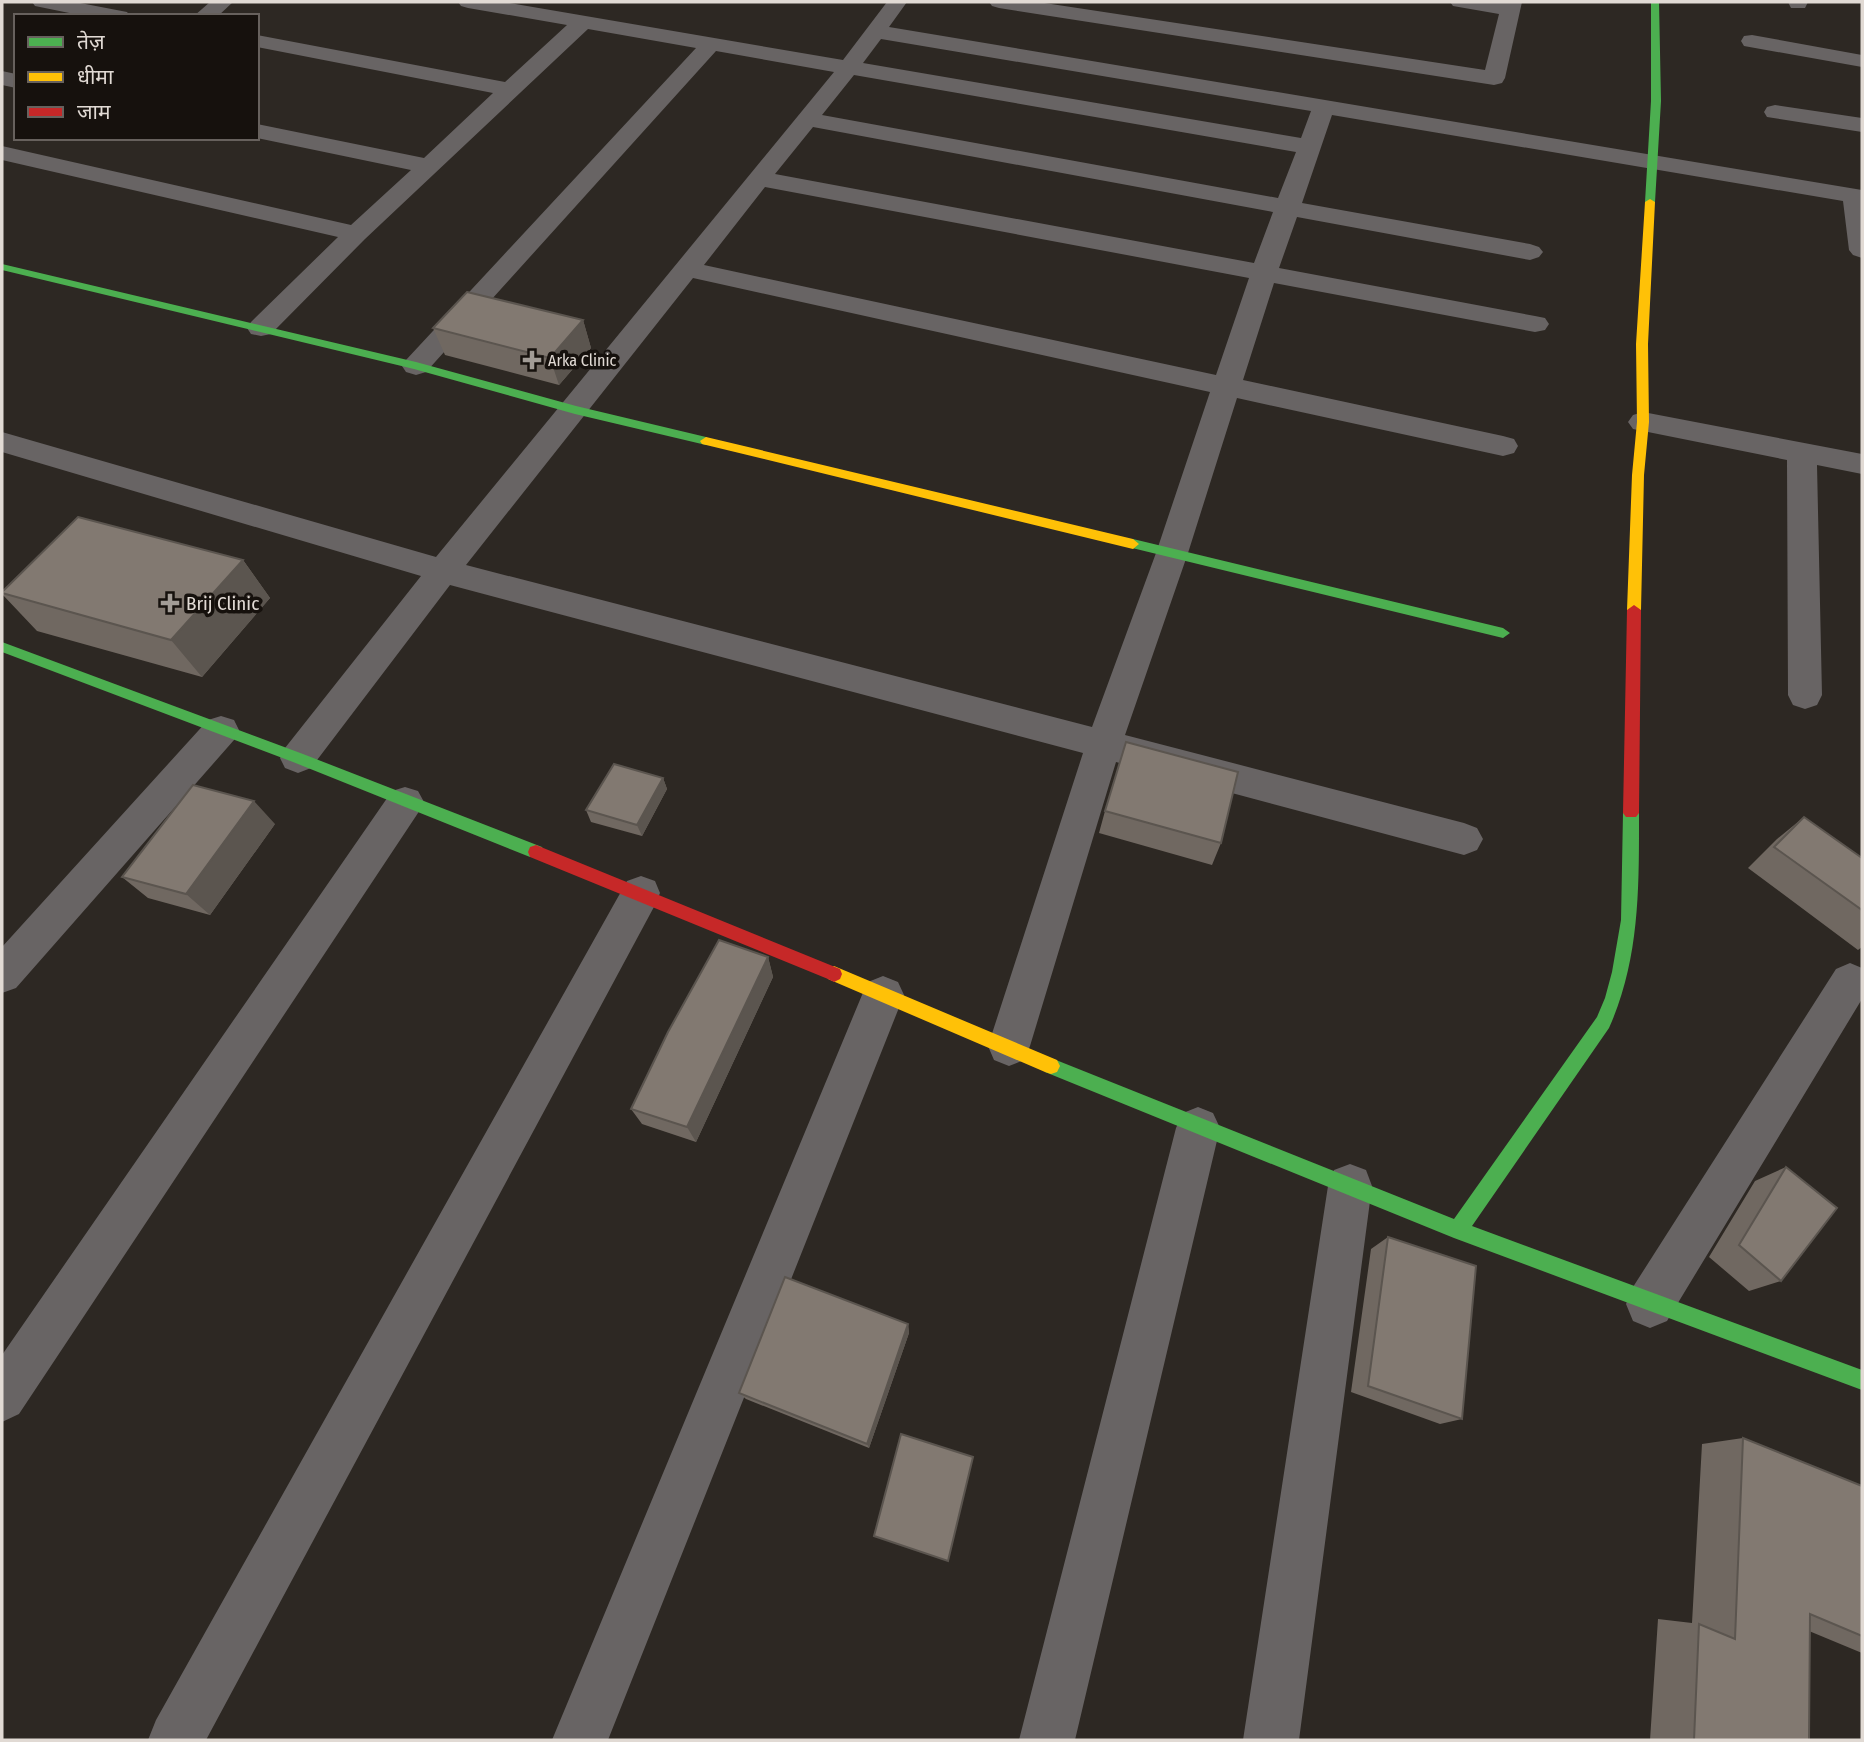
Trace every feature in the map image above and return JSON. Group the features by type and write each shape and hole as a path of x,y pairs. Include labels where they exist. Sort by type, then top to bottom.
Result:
{"street":[{"path":"42,2 109,14"},
{"path":"207,14 223,2"},
{"path":"468,2 1310,147"},
{"path":"298,758 443,571 849,67 897,2"},
{"path":"999,2 1494,78 1512,5 1460,2"},
{"path":"1126,21 1137,2"},
{"path":"1459,1229 1603,1022 1614,999 1623,967 1631,882 1632,664 1638,475 1643,422 1642,344 1654,162 1655,2"},
{"path":"261,328 356,234 583,22"},
{"path":"874,31 1858,196 1862,250"},
{"path":"259,41 510,90"},
{"path":"1752,41 1862,61"},
{"path":"416,366 712,43"},
{"path":"1009,1046 1104,743 1171,553 1263,275 1324,106"},
{"path":"1775,112 1862,125"},
{"path":"807,119 1530,252"},
{"path":"259,131 429,166"},
{"path":"3,154 23,140"},
{"path":"3,154 356,234"},
{"path":"761,178 1263,275 1535,324"},
{"path":"2,267 416,366 575,410 1503,633"},
{"path":"686,268 1503,446"},
{"path":"1643,422 1862,464"},
{"path":"2,442 443,571 1464,839"},
{"path":"1802,452 1805,695"},
{"path":"2,647 298,758 641,893 1198,1128 1650,1304 1862,1380"},
{"path":"2,975 221,730"},
{"path":"2,1397 405,802"},
{"path":"176,1740 641,893"},
{"path":"1650,1304 1850,982"},
{"path":"580,1740 883,995"},
{"path":"1047,1740 1198,1128"},
{"path":"1271,1740 1350,1186"}],"building":[{"path":"467,292 583,320 550,358 433,328"},
{"path":"78,517 243,560 171,640 2,593"},
{"path":"1126,742 1238,772 1221,843 1105,811"},
{"path":"614,764 663,778 637,825 586,810"},
{"path":"193,785 254,801 186,894 122,877"},
{"path":"1804,817 1862,858 1862,910 1774,847"},
{"path":"719,940 768,957 687,1127 631,1109 668,1032"},
{"path":"1786,1167 1837,1208 1781,1281 1739,1245"},
{"path":"1388,1237 1476,1266 1462,1419 1368,1386"},
{"path":"785,1277 908,1324 867,1444 739,1393"},
{"path":"901,1434 973,1457 948,1561 874,1536"},
{"path":"1743,1438 1862,1486 1862,1636 1810,1614 1809,1740 1694,1740 1699,1624 1735,1639"}],"traffic: fast":[{"path":"1650,202 1656,101 1655,2"},
{"path":"2,267 416,366 575,410 706,441"},
{"path":"1133,544 1503,633"},
{"path":"2,647 298,758 536,852"},
{"path":"1459,1229 1603,1022 1613,998 1629,920 1631,813"},
{"path":"1051,1066 1454,1229 1862,1380"}],"traffic: slow":[{"path":"1634,610 1638,475 1643,422 1642,344 1650,202"},
{"path":"706,441 1133,544"},
{"path":"834,974 1051,1066"}],"traffic: jam":[{"path":"1631,813 1634,610"},
{"path":"536,852 834,974"}],"place":[{"name":"Arka Clinic","path":"532,360"},
{"name":"Brij Clinic","path":"170,603"}]}
